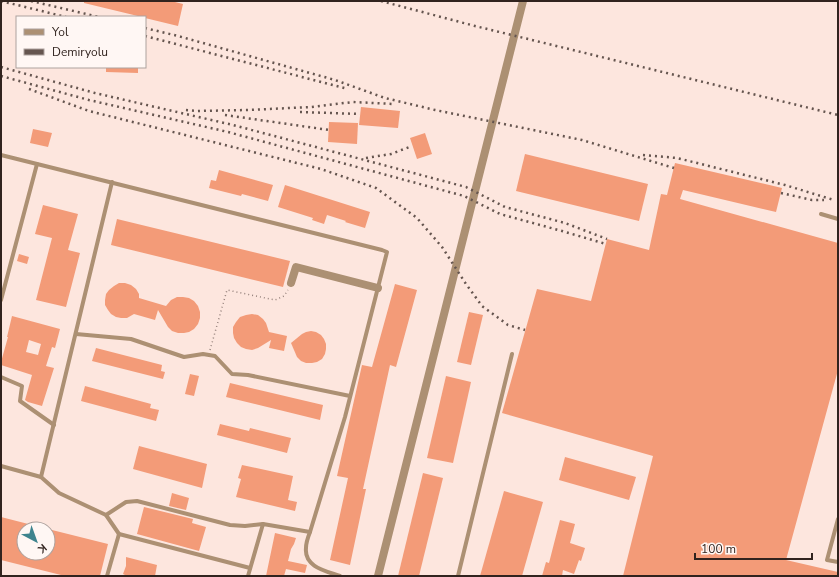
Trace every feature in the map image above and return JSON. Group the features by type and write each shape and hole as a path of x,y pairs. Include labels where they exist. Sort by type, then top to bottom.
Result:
{"street":[{"path":"378,576 523,1"},
{"path":"291,283 296,268 378,288"}],"lane":[{"path":"1,155 387,252 345,417 306,548 307,557 314,567 340,576"},
{"path":"1,300 37,164"},
{"path":"41,477 112,182"},
{"path":"821,214 838,219"},
{"path":"76,334 131,340 184,357 203,354 215,356 232,374 248,375 350,396"},
{"path":"458,576 512,354"},
{"path":"1,376 22,386 20,401 54,425"},
{"path":"1,466 41,477 59,493 106,515 119,534 250,568"},
{"path":"106,515 126,502 137,500 230,525 245,526 263,524 310,532"},
{"path":"838,519 827,560 838,562"},
{"path":"248,576 263,524"},
{"path":"108,576 119,534"}],"path":[{"path":"209,355 227,290 275,300 284,296 291,283"}],"building":[{"path":"84,1 171,1 183,4 178,26 146,18 146,16 138,16 84,3"},
{"path":"106,68 138,68 138,73 106,72"},
{"path":"361,107 400,111 398,128 359,125"},
{"path":"329,122 358,123 357,144 328,142"},
{"path":"33,129 52,133 48,147 30,143"},
{"path":"425,133 432,154 417,159 410,138"},
{"path":"525,154 648,184 639,221 516,191"},
{"path":"675,163 782,188 776,212 683,190 680,199 838,243 838,370 786,560 838,572 838,576 623,576 653,456 502,413 537,289 591,301 607,239 649,250 661,194 667,195"},
{"path":"219,170 273,185 268,201 242,194 241,196 209,188 211,180 216,181"},
{"path":"285,185 370,212 365,228 327,215 324,224 312,220 313,218 278,207"},
{"path":"43,205 78,214 68,250 80,253 66,307 36,300 52,238 35,234"},
{"path":"117,219 290,261 283,287 111,245"},
{"path":"19,254 29,257 27,264 17,261"},
{"path":"119,283 131,285 136,289 139,294 139,298 166,306 171,300 177,297 189,298 198,306 200,318 198,324 189,332 178,333 172,331 168,327 158,310 155,320 134,314 127,318 116,317 108,310 105,305 105,300 106,294 109,290"},
{"path":"395,284 417,290 396,367 390,365 363,489 366,489 350,565 330,560 348,478 337,476 362,365 372,367"},
{"path":"469,312 483,315 471,365 457,362"},
{"path":"252,314 258,315 263,319 269,332 287,336 284,351 269,348 271,340 252,350 241,347 237,343 234,338 233,327 240,317"},
{"path":"12,316 60,329 55,348 52,347 46,366 54,368 42,406 25,400 32,375 1,365","holes":["29,340 41,344 38,355 26,352"]},
{"path":"311,331 321,335 326,344 326,349 322,359 317,362 306,363 297,357 291,343 302,334"},
{"path":"96,348 162,365 161,371 165,372 163,379 92,361"},
{"path":"190,374 199,376 194,396 185,394"},
{"path":"446,376 471,382 453,463 427,458"},
{"path":"230,383 323,405 320,420 226,397"},
{"path":"85,386 151,404 150,408 159,410 156,421 81,401"},
{"path":"220,424 249,431 250,428 291,438 287,453 217,435"},
{"path":"139,446 207,464 202,488 133,469"},
{"path":"565,457 636,477 629,500 559,480"},
{"path":"242,465 293,476 288,500 297,502 295,511 236,497 241,479 238,478"},
{"path":"423,473 443,478 419,576 398,576"},
{"path":"504,491 543,502 522,576 480,576"},
{"path":"172,493 189,498 186,510 169,506"},
{"path":"144,507 193,519 192,523 206,527 199,551 137,534"},
{"path":"1,517 17,521 16,561 56,561 56,531 108,544 100,576 65,576 1,560"},
{"path":"560,520 575,524 570,543 585,548 581,561 579,560 574,574 563,570 562,576 542,576 546,562 549,563"},
{"path":"275,533 296,538 288,561 307,565 305,573 286,569 284,576 266,576"},
{"path":"126,557 157,565 155,576 127,576 123,574 126,566"}],"railway":[{"path":"1,1 62,16"},
{"path":"31,1 95,16"},
{"path":"381,1 475,26 838,115"},
{"path":"146,28 335,80 385,98 435,110 582,140 674,168"},
{"path":"146,36 348,89"},
{"path":"1,67 95,93 233,125 466,187 505,207 565,223 607,239"},
{"path":"1,76 89,100 228,132 464,196 500,214 606,244"},
{"path":"29,89 89,111 321,169 376,188 417,218 442,247 482,306 508,325 525,330"},
{"path":"186,110 248,110 311,107 353,102 394,104"},
{"path":"300,112 360,114"},
{"path":"225,115 329,130"},
{"path":"366,158 391,154 412,146"},
{"path":"643,155 677,158 785,185 834,200"},
{"path":"781,193 812,200 824,200"}]}
